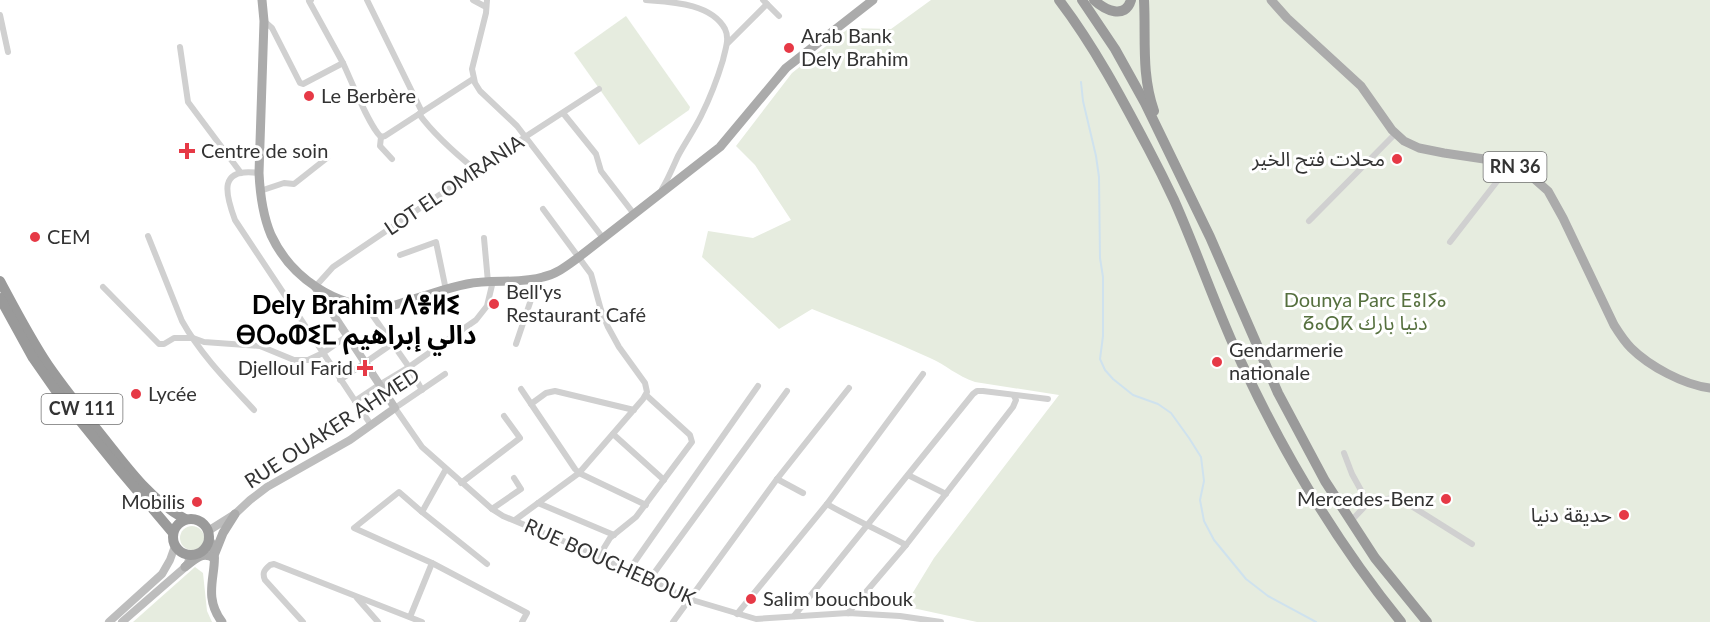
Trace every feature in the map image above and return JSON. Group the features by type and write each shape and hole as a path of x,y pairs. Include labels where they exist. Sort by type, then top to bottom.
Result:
{"highway":[{"path":"1059,0 1104,68 1173,198 1222,320 1277,437 1324,517 1401,622"},
{"path":"1082,0 1115,49 1145,103 1210,237 1278,393 1325,481 1375,558 1426,622"},
{"path":"1094,0 1114,12 1123,11 1129,6 1131,0"},
{"path":"1144,0 1143,53 1147,88 1171,156"},
{"name":"CW 111","path":"0,281 25,328 50,367 95,426 154,498 185,519"},
{"name":"CW 111","path":"0,298 33,358 56,391 118,469 173,532"},
{"path":"185,519 200,520 209,535 207,546 197,554 190,555 182,552 176,546 173,532 185,519"}],"main road":[{"path":"262,0 264,21 259,173 264,212 271,235 285,258 300,276 315,287 339,300 366,306 386,307 469,284 538,279 556,272 579,257 720,147 786,68 870,1"},
{"name":"RN 36","path":"1271,0 1287,18 1361,86 1404,141 1444,153 1504,162 1531,176 1548,191 1614,325 1628,345 1658,368 1685,381 1710,388"},
{"path":"222,622 211,598 212,578 215,556 223,533 235,514"},
{"path":"209,535 215,556"},
{"path":"185,567 200,555 215,556"}],"street":[{"path":"311,0 309,1 343,63 377,134 381,137"},
{"path":"367,0 421,113 432,131 477,171"},
{"path":"473,0 487,4 472,69 473,79 480,91 503,111 525,137 603,238"},
{"path":"646,0 687,4 711,15 725,28 727,35 727,44 716,84 702,116 660,192"},
{"path":"727,44 765,2 779,16"},
{"path":"0,15 8,52"},
{"path":"264,21 272,28 300,83 303,84 343,63"},
{"path":"180,48 188,102 241,173"},
{"path":"381,137 473,79"},
{"name":"LOT EL OMRANIA","path":"315,287 333,267 599,89"},
{"path":"563,113 596,154 601,171 634,214"},
{"path":"1309,220 1396,133"},
{"path":"381,137 380,146 392,159"},
{"path":"260,191 284,183 294,184 327,158"},
{"path":"1450,242 1502,175 1504,162"},
{"path":"259,173 241,173 231,177 226,188 235,220 372,425"},
{"path":"515,520 579,473 634,410 646,395 647,389 608,327 591,274 543,209"},
{"path":"148,236 182,321 221,375 254,410"},
{"path":"355,401 476,320 487,306 491,281 484,238"},
{"path":"400,255 436,242 446,290"},
{"path":"516,344 538,279"},
{"path":"103,287 159,344 164,344 174,338 193,338 204,342 260,346 294,360 308,360 323,353 347,336"},
{"path":"315,287 395,408"},
{"path":"366,306 409,367 422,390"},
{"path":"340,380 392,344"},
{"name":"RUE OUAKER AHMED","path":"209,535 267,487 350,440 445,374"},
{"path":"737,614 827,504 923,374"},
{"path":"629,570 758,386"},
{"path":"673,622 777,479 849,388"},
{"path":"521,389 579,473 646,505"},
{"path":"531,404 546,393 555,391 634,410"},
{"path":"649,580 787,391"},
{"path":"794,616 973,394 983,391 1048,399"},
{"path":"599,556 614,535 631,522 646,505 691,444 690,435 646,395"},
{"path":"848,613 906,545 1013,407 1016,400 1014,396"},
{"name":"RUE BOUCHEBOUK","path":"395,408 422,447 492,508 689,599 756,619 848,613 900,616 941,622"},
{"path":"461,483 520,438 504,416"},
{"path":"614,434 664,480"},
{"path":"1344,453 1352,474 1368,503"},
{"path":"422,512 446,468"},
{"path":"908,475 946,494"},
{"path":"492,508 521,489 514,478"},
{"path":"777,479 803,493"},
{"path":"487,564 399,492 354,528 432,563 526,613 522,622"},
{"path":"1351,521 1368,503 1397,497 1472,544"},
{"path":"538,503 614,535"},
{"path":"827,504 906,545"},
{"path":"109,622 162,574 176,546"},
{"path":"122,622 185,567 190,555"},
{"path":"410,617 432,563"},
{"path":"303,622 265,580 263,575 270,564 422,622"},
{"path":"355,596 378,622"}],"green space":[{"name":"Dounya Parc ⴹⵓⵏⵢⴰ ⵒⴰⵔⴽ دنيا بارك","path":"931,0 1710,0 1710,622 977,622 899,605 912,594 934,558 1059,395 975,382 915,351 812,309 779,329 702,257 708,231 753,238 791,220 755,165 736,146 792,73 849,28 891,29"},
{"path":"626,16 690,107 689,110 639,145 574,53"},
{"path":"192,526 197,527 203,533 203,543 197,549 192,550 187,549 181,543 180,538 181,533 187,527"},
{"path":"195,567 203,573 207,611 212,622 133,622"}],"waterway":[{"path":"1081,82 1099,177 1100,258 1103,277 1103,336 1100,359 1105,370 1113,379 1133,395 1158,404 1171,413 1189,438 1201,457 1204,481 1200,500 1204,521 1214,540 1246,579 1268,596 1316,622"}],"place":[{"name":"Arab Bank Dely Brahim","path":"789,48"},
{"name":"Le Berbère","path":"309,96"},
{"name":"Centre de soin","path":"187,151"},
{"name":"محلات فتح الخير","path":"1397,159"},
{"name":"CEM","path":"35,237"},
{"name":"Bell'ys Restaurant Café","path":"494,304"},
{"name":"Gendarmerie nationale","path":"1217,362"},
{"name":"Djelloul Farid","path":"365,368"},
{"name":"Lycée","path":"136,394"},
{"name":"Mercedes-Benz","path":"1446,499"},
{"name":"Mobilis","path":"197,502"},
{"name":"حديقة دنيا","path":"1624,515"},
{"name":"Salim bouchbouk","path":"751,599"}],"district":[{"name":"Dely Brahim ⴷⴻⵍⵉ ⴱⵔⴰⵀⵉⵎ دالي إبراهيم","path":"356,320"}]}
